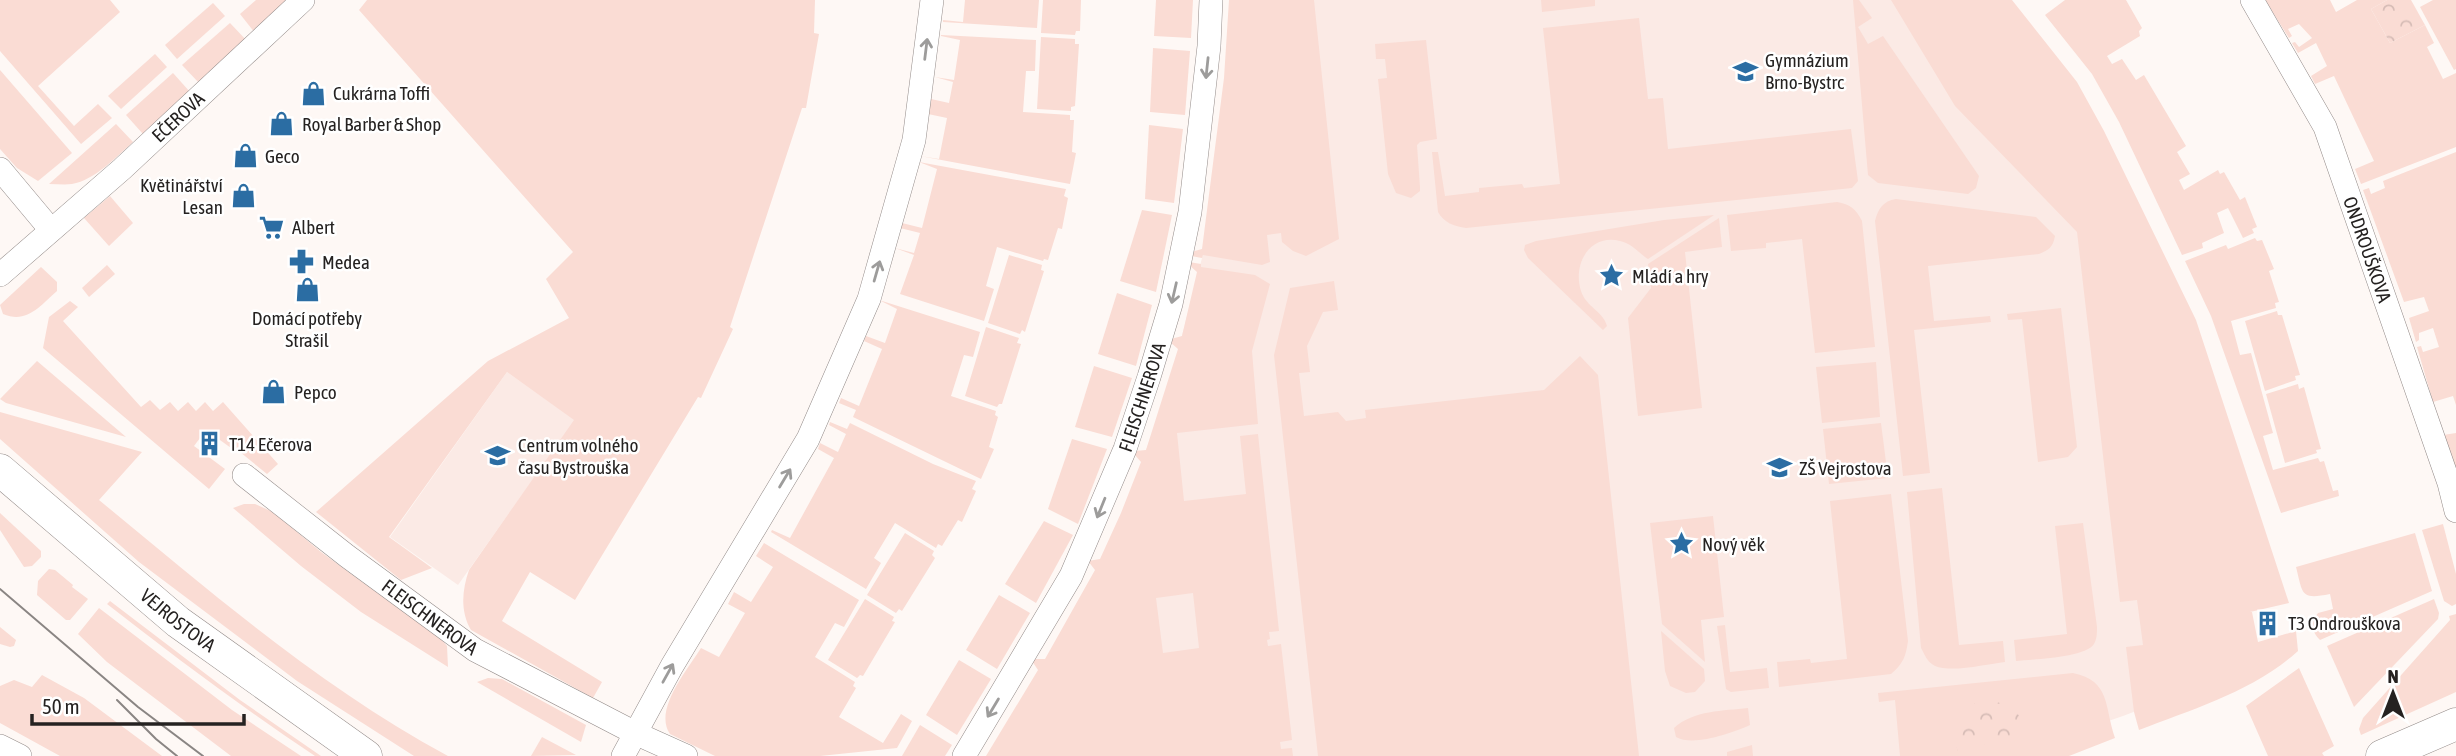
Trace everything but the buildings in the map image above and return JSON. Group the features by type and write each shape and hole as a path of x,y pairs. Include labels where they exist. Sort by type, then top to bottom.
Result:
{"street":[{"name":"EČEROVA","path":"0,275 122,169 303,0"},
{"path":"624,756 672,666 808,439 869,299 914,140 932,0"},
{"name":"FLEISCHNEROVA","path":"964,756 1071,576 1125,449 1149,377 1171,304 1190,212 1209,46 1211,0"},
{"name":"ONDROUŠKOVA","path":"2252,0 2325,127 2445,471 2456,511"},
{"path":"0,169 51,230"},
{"name":"VEJROSTOVA","path":"0,470 178,622 366,756"},
{"name":"FLEISCHNEROVA","path":"244,475 346,556 475,650 635,733 686,756"},
{"path":"2382,756 2456,724"},
{"path":"0,746 20,756"}],"shaded area":[{"path":"1231,0 1955,0 2088,159 2180,694 2006,756 1006,756 1125,509 1169,386 1202,258 1228,57"},
{"name":"Centrum volného času Bystrouška","path":"507,372 575,420 458,585 390,537"}],"green space":[{"path":"0,0 110,0 120,12 38,86 74,126 98,104 112,118 81,144 0,51"},
{"path":"256,0 289,0 255,33 240,14"},
{"path":"367,0 815,0 814,33 819,34 806,108 802,108 730,327 733,329 701,398 698,397 575,600 530,572 502,621 602,682 593,698 471,630 467,623 464,593 469,570 574,420 507,372 389,537 432,568 401,580 316,512 488,361 569,318 546,279 573,252 359,10"},
{"path":"965,0 1039,0 1037,28 943,22 963,22"},
{"path":"1043,0 1081,0 1080,31 1076,31 1075,35 1041,33"},
{"path":"1156,0 1193,0 1191,38 1154,36"},
{"path":"1229,0 1314,0 1339,239 1306,256 1293,251 1282,242 1281,233 1267,235 1270,262 1262,265 1203,255 1202,258 1191,256 1191,252 1202,249 1224,78"},
{"path":"1541,0 1595,0 1595,6 1542,12"},
{"path":"1853,0 1859,0 1872,18 1858,27 1868,44 1883,36 1979,176 1976,188 1968,194 1878,183 1868,175"},
{"path":"1891,0 2012,0 2077,82 2104,131 2196,320 2289,603 2250,612 2258,642 2296,631 2298,651 2281,665 2243,688 2139,730 2134,712 2126,647 2143,645 2137,600 2120,602 2077,232 1955,106"},
{"path":"2065,0 2126,0 2142,28 2139,31 2140,36 2107,56 2112,64 2122,59 2136,80 2144,75 2186,146 2177,152 2190,174 2179,180 2184,190 2218,170 2220,174 2224,172 2240,200 2245,197 2257,227 2252,229 2254,233 2243,238 2228,208 2217,213 2224,233 2202,243 2203,248 2182,255 2119,122 2092,74 2045,15"},
{"path":"2265,0 2330,0 2336,12 2357,0 2387,0 2371,9 2390,43 2425,25 2434,43 2427,47 2443,79 2456,73 2456,147 2361,184 2355,169 2374,161 2334,76 2315,84 2311,76 2327,66 2316,43 2298,53 2292,43 2295,42 2299,47 2312,38 2299,24 2288,29 2292,36 2289,38"},
{"path":"2387,0 2411,0 2425,25 2390,43 2371,9"},
{"path":"2433,0 2456,0 2454,70 2420,7"},
{"path":"213,3 225,16 177,59 165,45"},
{"path":"1639,18 1648,99 1663,98 1668,149 1851,129 1858,181 1852,188 1466,228 1443,219 1438,212 1432,152 1438,152 1445,196 1479,192 1479,188 1522,184 1524,188 1560,184 1543,28"},
{"path":"230,23 247,41 200,84 182,65"},
{"path":"941,35 1036,40 1035,71 1026,71 1023,112 1070,115 1070,120 1074,120 1072,152 1076,153 1070,184 920,156 939,159 947,118 928,114 931,99 949,103 953,82 935,77 954,80 960,40"},
{"path":"1041,37 1075,39 1075,44 1079,44 1075,106 1071,107 1071,111 1037,109"},
{"path":"1426,40 1437,139 1417,145 1420,191 1411,198 1396,193 1388,174 1378,79 1387,78 1385,59 1376,59 1375,44"},
{"path":"1153,48 1190,51 1185,115 1150,112"},
{"path":"155,54 167,67 121,109 108,96"},
{"path":"0,70 72,153 38,181 17,168 0,149"},
{"path":"173,73 190,92 143,134 126,115"},
{"path":"116,124 133,142 112,161 81,182 49,184"},
{"path":"1149,125 1183,129 1174,203 1145,199"},
{"path":"2456,152 2456,405 2453,396 2433,402 2417,347 2421,346 2423,352 2439,347 2433,328 2419,333 2419,340 2416,342 2409,318 2429,311 2424,297 2404,302 2363,190 2369,188 2371,194 2385,188 2383,181"},
{"path":"919,162 1066,189 1064,196 1068,198 1062,229 1058,228 1048,260 1043,261 997,247 986,286 994,289 984,321 900,294 914,255 895,248 914,253 920,233 900,228 902,223 922,228 937,169"},
{"path":"110,196 133,223 109,246 84,218"},
{"path":"1896,199 2036,217 2055,236 2050,248 2039,254 1928,266 1934,321 1990,316 1991,322 1914,330 1930,473 1903,476 1875,221 1882,206"},
{"path":"1837,202 1852,208 1862,221 1875,347 1815,353 1802,239 1766,243 1766,248 1731,251 1727,215"},
{"path":"1142,210 1172,215 1156,292 1120,281"},
{"path":"1714,215 1648,259 1630,245 1618,240 1597,243 1589,249 1580,268 1581,291 1605,321 1607,326 1603,330 1528,258 1524,250 1525,245 1536,241 1664,220"},
{"path":"1719,218 1722,247 1685,252 1702,408 1638,416 1628,318 1651,288 1648,264"},
{"path":"2255,238 2257,241 2262,240 2274,269 2269,271 2279,302 2275,303 2276,308 2231,321 2240,355 2251,353 2273,433 2263,436 2273,470 2318,458 2320,462 2324,461 2333,491 2338,490 2339,496 2281,513 2211,316 2185,261 2226,245 2228,249"},
{"path":"1009,255 1042,265 1041,270 1044,271 1025,332 1022,330 1020,334 988,323"},
{"path":"1189,262 1201,264 1201,267 1255,275 1270,284 1252,351 1258,424 1177,433 1184,501 1246,494 1240,436 1258,434 1279,631 1269,632 1270,639 1267,640 1268,646 1281,644 1292,740 1280,742 1281,749 1292,748 1293,756 986,756 1038,670 1032,661 1045,659 1095,570 1088,561 1100,559 1121,513 1141,462 1134,454 1135,451 1146,450 1178,349 1170,342 1171,339 1182,336 1197,272","holes":["1193,593 1199,648 1163,653 1156,598"]},
{"path":"107,265 115,274 89,297 82,288"},
{"path":"41,267 57,282 57,291 39,308 26,315 19,317 3,314 0,305"},
{"path":"1334,281 1338,310 1323,312 1307,346 1310,372 1299,373 1304,416 1338,412 1346,421 1366,418 1365,410 1544,390 1580,356 1598,375 1639,756 1318,756 1274,355 1290,288"},
{"path":"1117,293 1152,305 1136,366 1098,354"},
{"path":"879,300 980,332 973,357 964,355 951,396 996,411 995,415 998,417 989,447 994,449 981,479 853,417 856,410 839,403 841,398 859,406 882,349 864,341 866,336 885,343 897,309"},
{"path":"70,301 78,307 63,321 141,407 150,400 160,410 170,402 178,411 188,402 196,411 205,402 213,411 223,402 278,464 267,474 206,430 194,446 225,469 209,489 43,348 49,317"},
{"path":"2061,308 2077,447 2068,457 2038,462 2022,319 2008,320 2007,314"},
{"path":"2277,311 2278,315 2282,315 2300,375 2295,376 2296,380 2265,391 2245,321"},
{"path":"986,327 1019,338 1017,343 1021,344 1002,404 997,407 965,396"},
{"path":"37,361 126,437 0,399"},
{"path":"1876,362 1880,417 1822,423 1816,367"},
{"path":"1094,366 1132,378 1112,437 1075,427"},
{"path":"2298,384 2299,389 2304,387 2321,449 2316,450 2317,453 2285,463 2266,394"},
{"path":"0,412 142,452 99,500 311,669 355,700 448,756 414,756 297,681 139,562 0,439"},
{"path":"830,422 847,429 850,423 933,464 976,481 972,489 976,491 962,522 958,520 942,546 938,544 936,548 895,523 874,558 881,563 866,589 771,532 772,530 790,538 834,458 818,449 820,443 838,452 846,434 829,425"},
{"path":"1881,423 1888,478 1829,484 1823,429"},
{"path":"2456,433 2456,481 2443,435"},
{"path":"1072,439 1107,449 1078,524 1048,509"},
{"path":"1942,488 1959,645 2003,641 2005,662 1942,668 1930,662 1921,648 1907,492"},
{"path":"1891,494 1908,641 1901,663 1891,674 1779,687 1777,662 1810,659 1811,663 1847,659 1830,501"},
{"path":"255,504 273,512 321,552 442,640 447,646 448,667 361,612 301,566 233,508"},
{"path":"0,513 41,551 41,557 32,566 24,567 0,530"},
{"path":"1713,516 1724,617 1701,620 1705,662 1662,624 1650,523"},
{"path":"1044,521 1073,535 1036,603 1005,584"},
{"path":"2083,523 2097,627 2095,642 2089,649 2070,655 2016,661 2014,640 2067,634 2055,526"},
{"path":"2443,524 2456,574 2456,604 2452,606 2444,601 2422,530"},
{"path":"905,533 934,551 932,555 935,558 902,611 899,609 896,613 867,595"},
{"path":"2415,533 2432,591 2320,640 2313,631 2313,624 2318,613 2333,609 2330,594 2313,596 2304,593 2296,567"},
{"path":"764,543 859,600 844,627 835,623 815,657 855,682 853,686 856,688 839,717 883,743 901,714 912,721 897,748 820,756 715,756 670,734 666,713 681,678 701,648 719,657 745,613 728,604 734,592 751,602 773,567 756,556"},
{"path":"49,569 55,570 88,599 70,620 66,620 37,595 38,581"},
{"path":"999,595 1030,613 997,669 966,650"},
{"path":"865,599 894,617 892,621 895,622 863,676 857,678 828,660"},
{"path":"2434,599 2439,613 2438,619 2354,707 2327,646"},
{"path":"110,601 240,700 321,756 315,756 210,682 107,604"},
{"path":"99,608 232,710 301,756 231,756 107,662 78,634"},
{"path":"2456,614 2456,692 2361,735 2359,729 2363,718 2450,620 2449,616"},
{"path":"1725,625 1730,672 1767,668 1769,688 1731,692 1726,689 1717,626"},
{"path":"0,627 16,640 14,646 0,644"},
{"path":"1661,631 1704,669 1705,681 1695,692 1686,693 1670,686 1665,671"},
{"path":"959,660 991,679 957,735 926,715"},
{"path":"2299,668 2334,746 2322,753 2324,756 2268,756 2246,706"},
{"path":"2073,673 2094,682 2100,689 2115,738 2069,756 1900,756 1895,700 1879,702 1878,693"},
{"path":"42,675 84,698 162,756 60,756 0,723 0,686 14,680 32,687"},
{"path":"488,678 502,679 586,725 581,742 477,682"},
{"path":"1978,700 2003,704 2015,711 2026,732 1958,752 1952,728"},
{"path":"1748,708 1750,725 1702,740 1683,740 1676,737 1674,728 1690,718 1709,712"},
{"path":"920,725 952,745 945,756 902,756"},
{"path":"542,737 576,755 531,756"},
{"path":"1752,745 1753,756 1727,756 1727,752"}],"tram line":[{"path":"0,589 138,707 203,756"},
{"path":"117,700 177,756"}],"place":[{"name":"Gymnázium Brno-Bystrc","path":"1745,71"},
{"name":"Cukrárna Toffi","path":"313,93"},
{"name":"Royal Barber & Shop","path":"282,124"},
{"name":"Geco","path":"245,156"},
{"name":"Květinářství Lesan","path":"243,196"},
{"name":"Albert","path":"272,227"},
{"name":"Medea","path":"302,262"},
{"name":"Mládí a hry","path":"1612,276"},
{"name":"Domácí potřeby Strašil","path":"307,290"},
{"name":"Pepco","path":"274,392"},
{"name":"T14 Ečerova","path":"209,444"},
{"name":"Centrum volného času Bystrouška","path":"498,456"},
{"name":"ZŠ Vejrostova","path":"1779,468"},
{"name":"Nový věk","path":"1682,544"},
{"name":"T3 Ondrouškova","path":"2268,623"}]}
